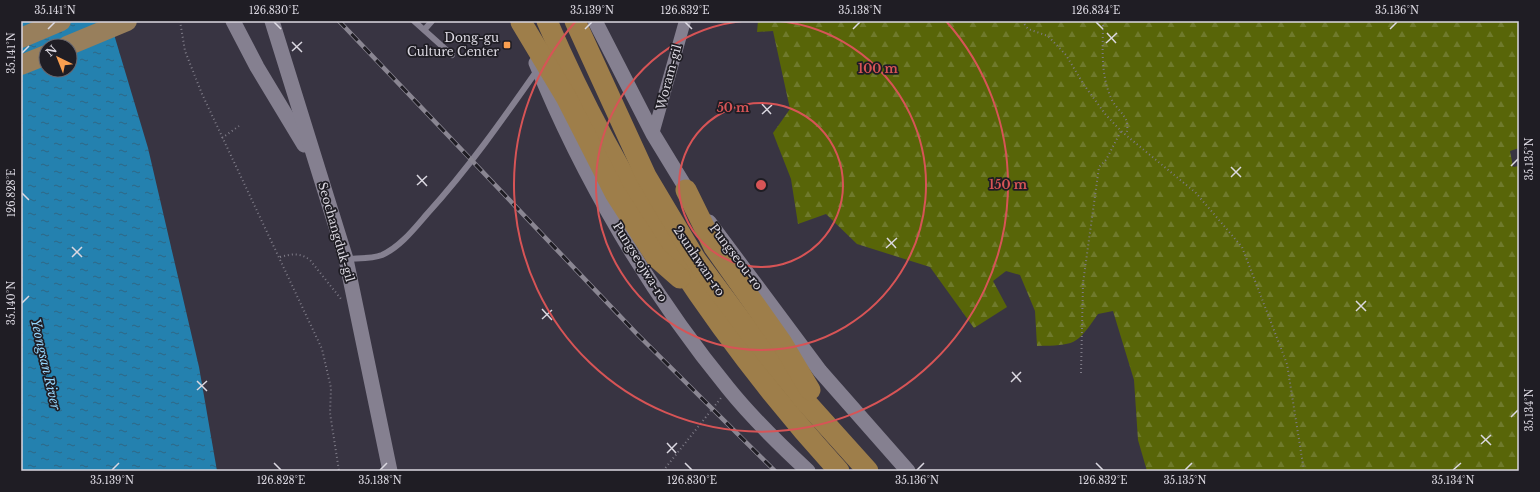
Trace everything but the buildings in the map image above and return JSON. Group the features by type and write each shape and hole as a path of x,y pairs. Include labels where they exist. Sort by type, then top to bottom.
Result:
{"highway":[{"path":"521,21 566,96 615,193 652,251 656,257 696,291"},
{"name":"2sunhwan-ro","path":"547,21 581,92 631,188 696,291 752,367 812,441 840,471"},
{"name":"2sunhwan-ro","path":"575,21 646,176 696,260 756,340 840,441 868,471"},
{"path":"686,190 714,247 782,343 840,441"}],"main road":[{"path":"21,38 61,21"},
{"path":"78,41 127,21"},
{"path":"21,65 38,58"}],"street":[{"path":"233,21 257,67 316,164"},
{"name":"Seochangduk-gil","path":"272,21 346,259 390,471"},
{"name":"Pungseojwa-ro","path":"521,21 538,68 583,165 661,298 728,388 775,440 808,471"},
{"name":"Pungseou-ro","path":"595,21 653,134 686,190 820,370 908,471"},
{"name":"Woram-gil","path":"653,134 685,21"}],"lane":[{"path":"414,21 425,29 452,55"},
{"path":"425,29 432,21"},
{"path":"346,259 376,257 394,248 408,235 449,189 498,127 538,68"}],"path":[{"path":"180,21 182,39 202,94 245,190 280,257 322,349 330,388 332,430 339,471"},
{"path":"1022,21 1028,29 1048,36 1066,55 1084,85 1106,115 1126,136 1196,194 1242,247 1287,364 1304,471"},
{"path":"1103,21 1101,61 1111,98 1124,114 1129,127 1126,136"},
{"path":"222,138 239,126"},
{"path":"1081,374 1083,283 1099,167 1106,160 1121,131"},
{"path":"280,257 296,253 310,260 344,303"},
{"path":"663,471 728,388"}],"green space":[{"path":"758,21 1519,21 1519,148 1510,151 1513,167 1519,166 1519,471 1147,471 1138,440 1134,380 1113,311 1098,314 1085,332 1074,342 1059,345 1037,346 1035,311 1020,275 1006,271 993,281 1007,307 974,328 930,267 857,244 826,214 798,224 791,179 773,133 790,109 773,31 757,32"}],"water":[{"name":"Yeongsan River","path":"21,21 110,21 148,148 199,367 217,471 21,471"}],"railway":[{"path":"339,21 637,334 775,471"}],"place":[{"name":"Dong-gu Culture Center","path":"507,45"}]}
